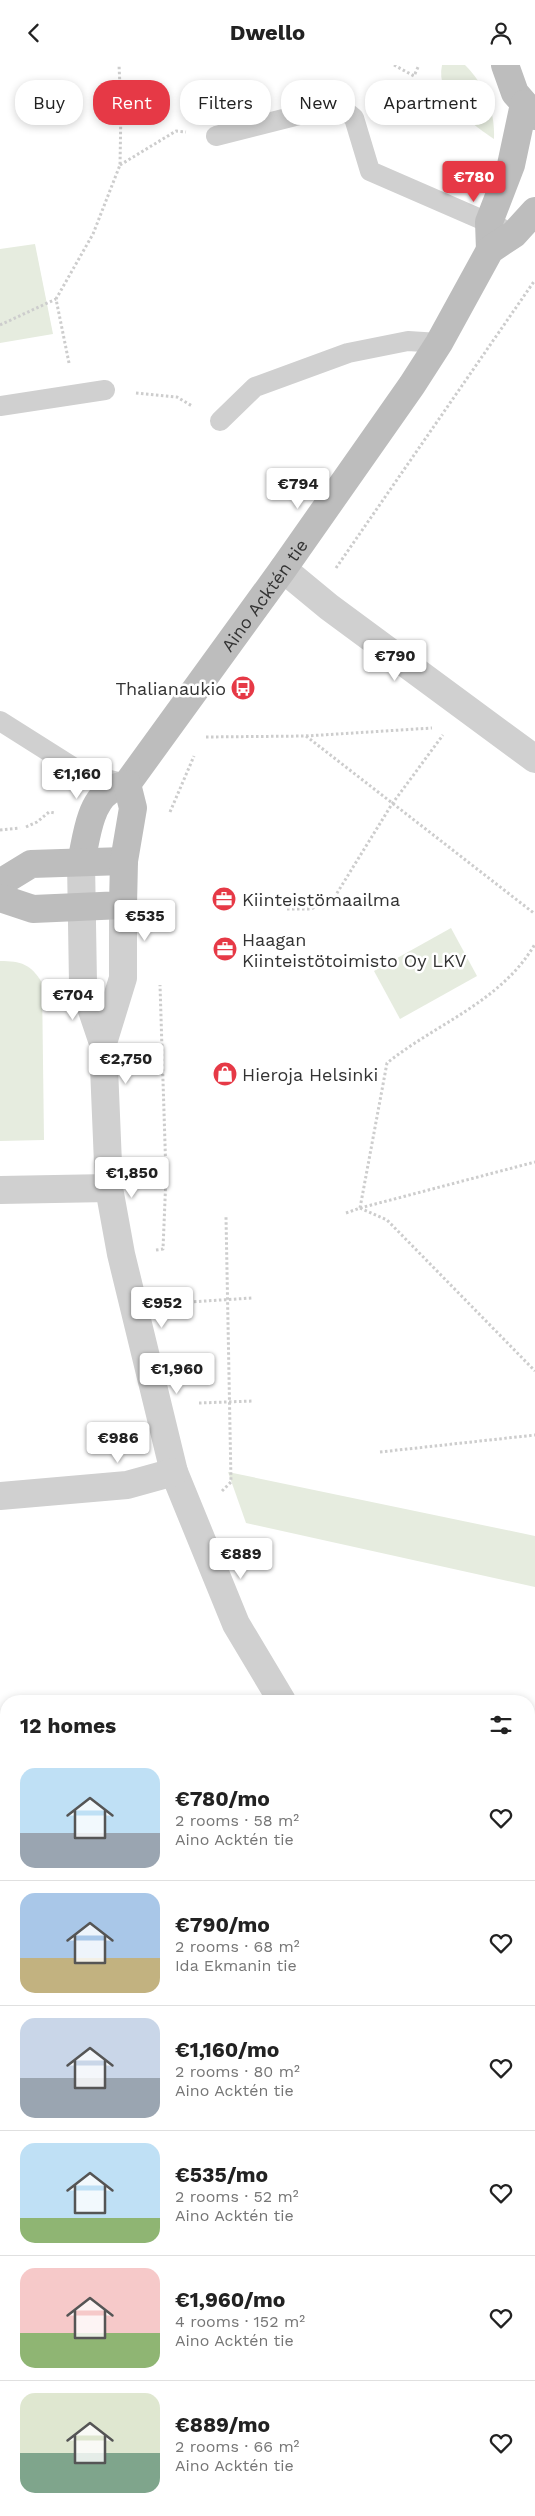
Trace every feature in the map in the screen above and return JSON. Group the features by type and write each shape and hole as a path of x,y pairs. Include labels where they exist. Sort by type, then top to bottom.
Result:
{"main road":[{"path":"490,250 489,222 512,165 529,110 515,93 503,66"},
{"name":"Aino Acktén tie","path":"80,862 92,818 99,802 109,791 127,784 283,569 440,343 490,250 514,234 535,211"},
{"name":"Aino Acktén tie","path":"123,905 124,861 133,808 127,784"},
{"path":"0,883 31,864 124,861"},
{"path":"0,898 33,909 123,905"}],"street":[{"path":"283,569 535,759"},
{"name":"Aino Acktén tie","path":"80,862 83,984 103,1043 109,1189 121,1254 174,1472 236,1624 278,1695"},
{"name":"Aino Acktén tie","path":"103,1043 122,978 123,905"},
{"path":"0,1190 109,1189"},
{"path":"0,1496 127,1485 174,1472"}],"lane":[{"path":"216,136 331,107 343,109 354,118 370,171 514,234"},
{"path":"220,421 255,387 348,353 408,341 440,343"},
{"path":"0,406 105,390"},
{"path":"0,721 84,774 127,784"}],"path":[{"path":"0,325 56,299 93,234 120,165 121,107 119,65"},
{"path":"394,65 414,76 419,65"},
{"path":"120,165 176,131 216,136"},
{"path":"314,593 334,572 535,280"},
{"path":"56,299 75,396"},
{"path":"105,390 177,397 220,421"},
{"path":"206,737 306,736 440,727"},
{"path":"201,744 211,730"},
{"path":"286,909 311,909 334,898 392,804 444,734"},
{"path":"306,736 535,914"},
{"path":"169,815 196,751"},
{"path":"360,1209 387,1063 500,988 526,960 535,944"},
{"path":"121,1254 163,1249 166,1176 160,979"},
{"path":"346,1213 535,1162"},
{"path":"360,1209 387,1220 535,1371"},
{"path":"222,1491 231,1482 226,1217"},
{"path":"174,1303 252,1299"},
{"path":"199,1403 253,1401"},
{"path":"380,1452 535,1435"}],"shaded area":[{"path":"442,65 465,65 477,80 442,80"},
{"path":"494,125 494,139 475,126"},
{"path":"35,244 53,334 0,343 0,249"},
{"path":"451,928 477,976 400,1019 374,971"},
{"path":"0,961 25,965 34,972 42,983 44,1140 0,1141"},
{"path":"228,1472 535,1536 535,1587 246,1523"}],"place":[{"name":"Thalianaukio","path":"243,688"},
{"name":"Kiinteistömaailma","path":"224,899"},
{"name":"Haagan Kiinteistötoimisto Oy LKV","path":"225,949"},
{"name":"Hieroja Helsinki","path":"225,1074"}]}
